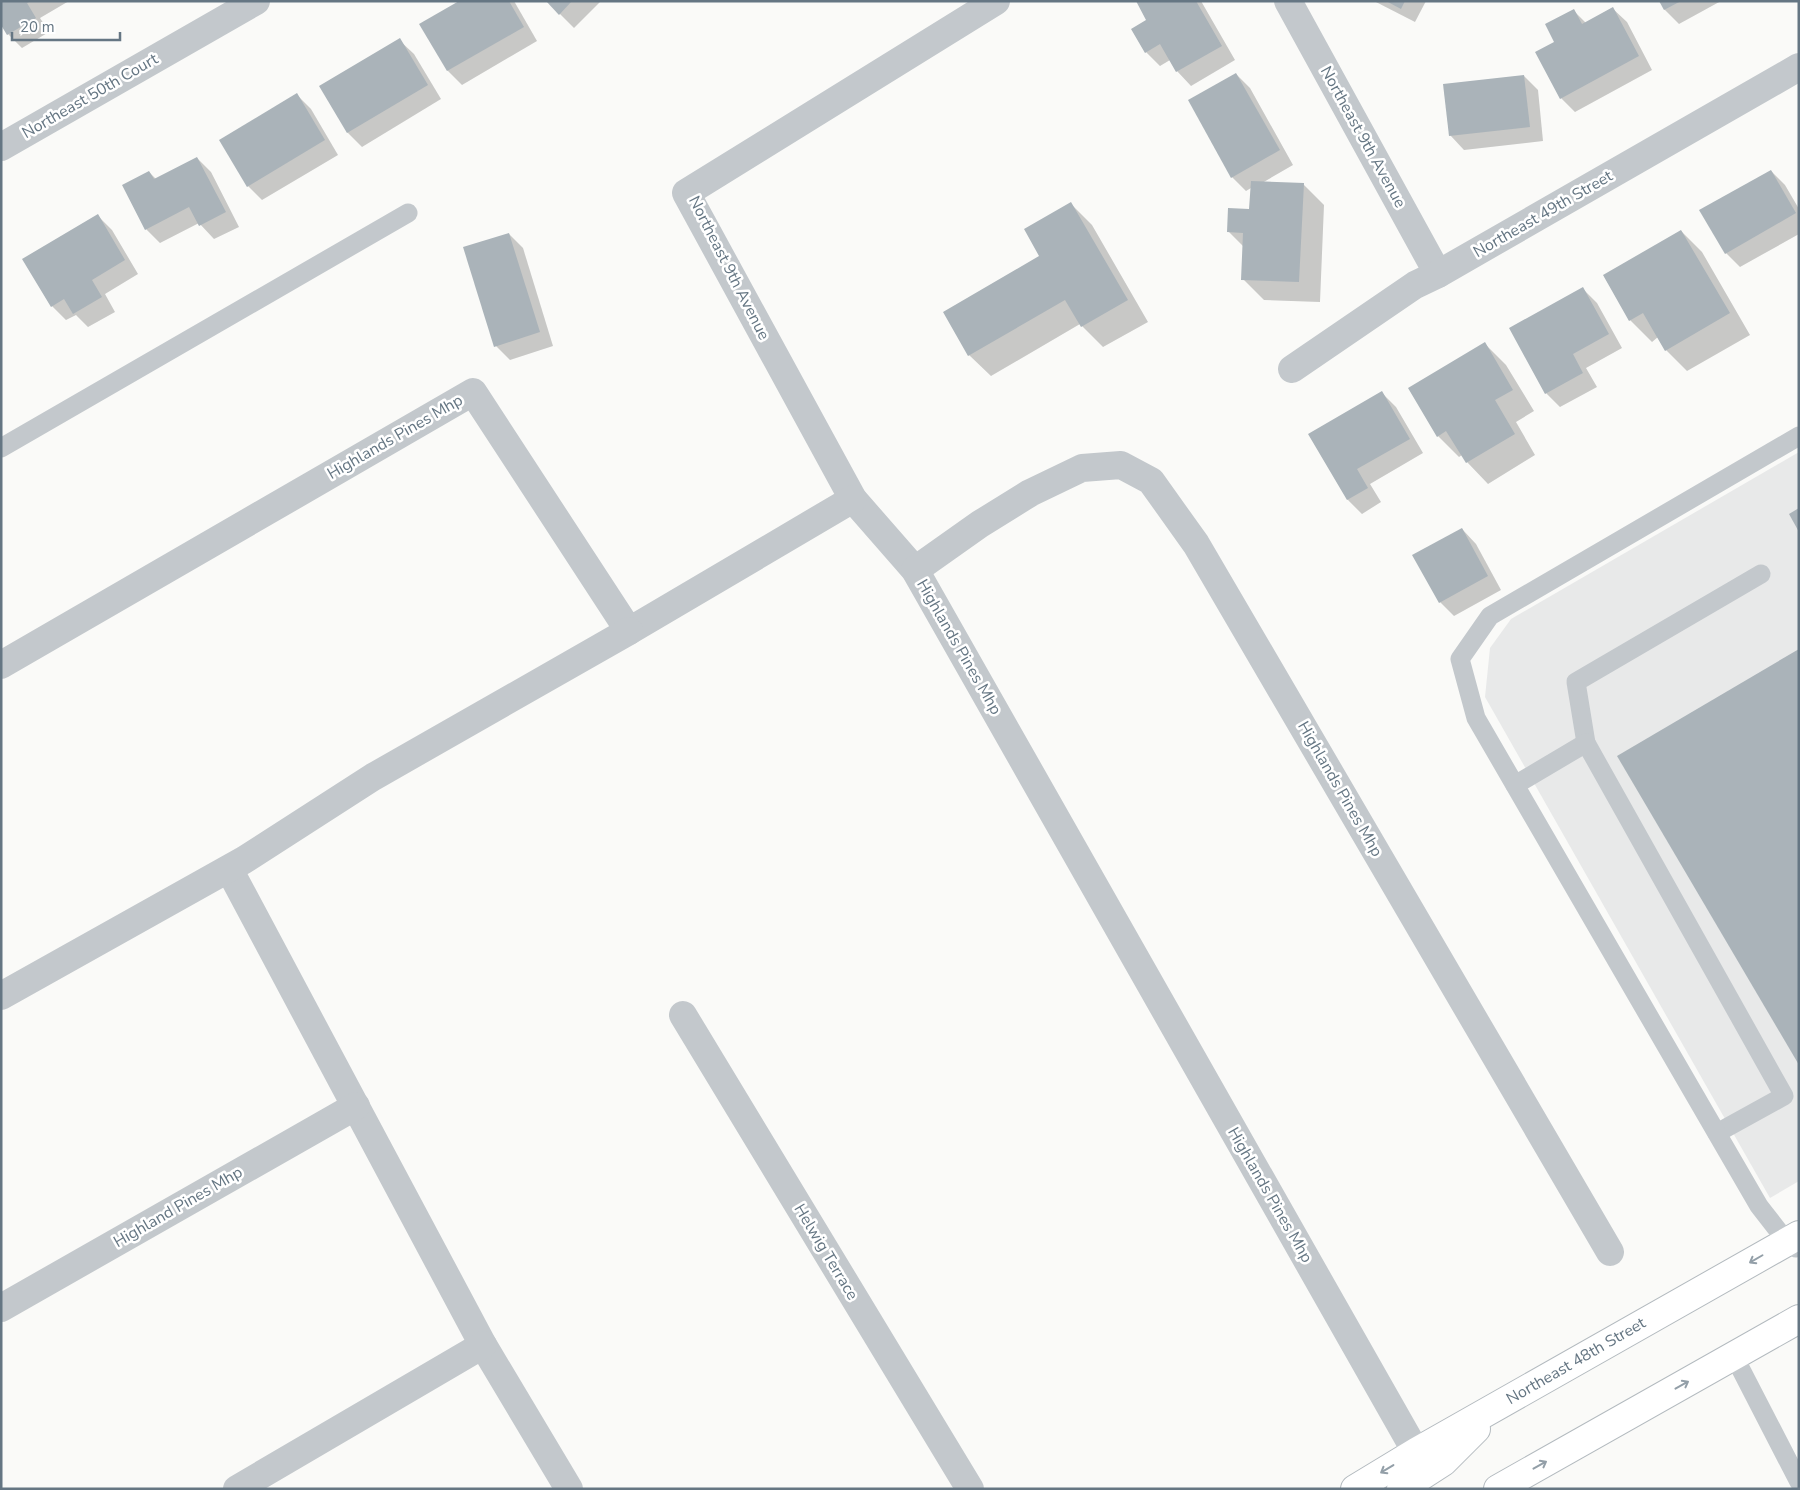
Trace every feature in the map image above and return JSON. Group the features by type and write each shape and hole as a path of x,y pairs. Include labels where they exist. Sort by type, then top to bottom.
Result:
{"main road":[{"name":"Northeast 48th Street","path":"1355,1489 1416,1452 1795,1242"},
{"path":"1498,1489 1799,1319"},
{"path":"1401,1489 1443,1462 1500,1405"}],"street":[{"name":"Northeast 50th Court","path":"1,147 256,1"},
{"name":"Northeast 9th Avenue","path":"915,570 853,499 686,193 996,1"},
{"name":"Northeast 9th Avenue","path":"1288,1 1438,274"},
{"name":"Northeast 49th Street","path":"1292,369 1415,285 1438,274 1799,67"},
{"name":"Highlands Pines Mhp","path":"1,665 473,392 629,631"},
{"name":"Highlands Pines Mhp","path":"1416,1452 915,570 980,524 1030,492 1082,468 1121,465 1151,481 1196,544 1610,1252"},
{"path":"1,996 229,869 373,777 629,631 853,499"},
{"path":"229,869 483,1345 569,1489"},
{"name":"Helwig Terrace","path":"682,1015 970,1489"},
{"name":"Highland Pines Mhp","path":"1,1308 356,1106"},
{"path":"237,1489 483,1345"}],"lane":[{"path":"1,448 408,213"},
{"path":"1795,1242 1759,1206 1476,718 1460,659 1490,616 1799,436"},
{"path":"1717,1133 1784,1096 1586,743 1576,682 1761,574"},
{"path":"1515,785 1586,743"},
{"path":"1734,1356 1799,1482"}],"shaded area":[{"path":"1799,452 1799,1181 1770,1198 1485,697 1490,648 1511,619"}],"building":[{"path":"1,1 31,1 27,3 36,18 7,35 1,25"},
{"path":"459,1 509,1 524,27 447,71 419,24"},
{"path":"546,1 572,1 559,15"},
{"path":"1136,1 1196,1 1222,46 1176,72 1160,44 1145,53 1131,29 1146,20"},
{"path":"1386,1 1405,1 1401,9"},
{"path":"1659,1 1681,1 1664,10"},
{"path":"1613,7 1639,56 1560,99 1535,52 1554,42 1545,24 1574,9 1582,24"},
{"path":"400,38 428,85 347,133 319,86"},
{"path":"1236,73 1280,150 1231,178 1188,100"},
{"path":"1524,75 1530,127 1449,136 1443,84"},
{"path":"297,93 325,140 247,187 219,140"},
{"path":"197,157 226,212 199,226 189,207 145,230 122,185 149,171 154,179"},
{"path":"1771,170 1796,213 1725,254 1699,210"},
{"path":"1251,181 1304,183 1299,282 1241,280 1243,233 1227,232 1228,208 1249,209"},
{"path":"1071,202 1128,300 1081,327 1065,300 968,356 943,312 1039,256 1024,229"},
{"path":"98,214 125,260 92,280 102,297 73,314 64,299 51,307 22,259"},
{"path":"1681,230 1730,313 1665,351 1643,313 1629,321 1603,275"},
{"path":"509,233 540,332 494,347 463,247"},
{"path":"1583,287 1609,334 1573,354 1583,373 1545,394 1509,328"},
{"path":"1485,342 1513,390 1495,400 1515,434 1466,463 1446,431 1437,437 1408,388"},
{"path":"1382,391 1410,439 1357,469 1368,488 1347,500 1308,434"},
{"path":"1799,508 1799,532 1789,514"},
{"path":"1462,528 1488,576 1439,603 1412,555"},
{"path":"1799,649 1799,1065 1617,756"}]}
